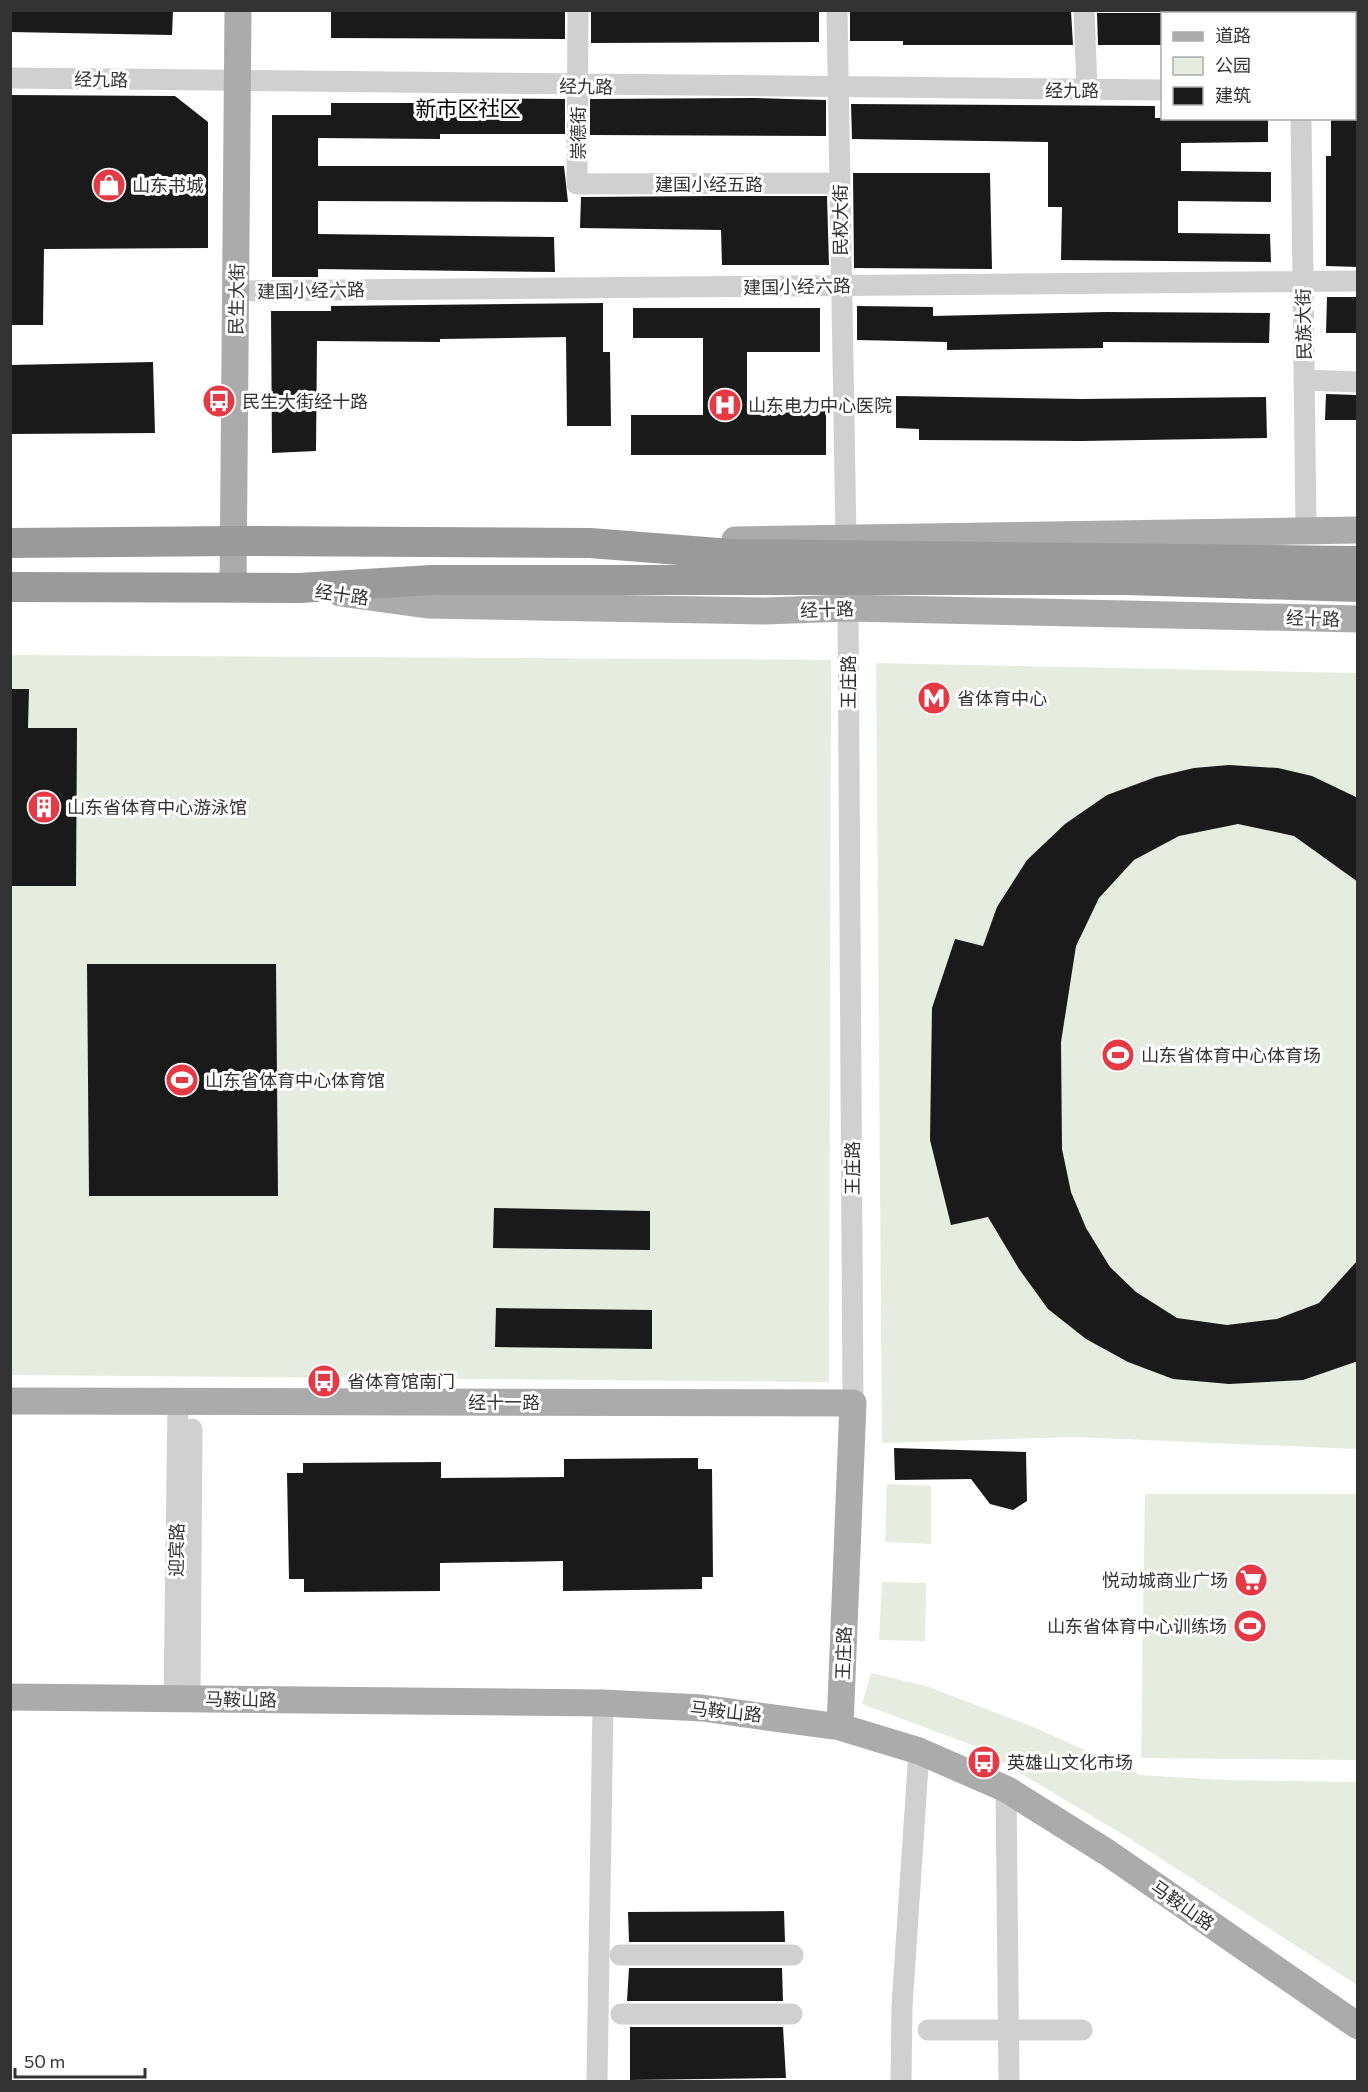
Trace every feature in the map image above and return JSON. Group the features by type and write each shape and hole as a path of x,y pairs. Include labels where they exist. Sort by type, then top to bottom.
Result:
{"highway":[{"path":"10,543 234,541 590,543 731,554 1077,556 1358,561"},
{"name":"经十路","path":"10,586 298,588 432,580 1126,580 1358,587"}],"main road":[{"name":"民生大街","path":"233,588 238,10"},
{"path":"590,543 1357,530"},
{"name":"经十路","path":"298,588 427,605 765,611 848,608 1357,619"},
{"name":"经十一路","path":"10,1401 853,1404"},
{"name":"王庄路","path":"840,1727 853,1404"},
{"name":"马鞍山路","path":"10,1696 603,1703 711,1708 840,1727 919,1751 1006,1789 1108,1853 1358,2026"}],"street":[{"name":"崇德街","path":"578,10 578,184"},
{"name":"民权大街","path":"837,10 846,538"},
{"path":"1084,10 1088,90"},
{"name":"经九路","path":"10,78 838,89 1161,90"},
{"name":"民族大街","path":"1301,120 1306,530"},
{"name":"建国小经五路","path":"578,184 840,183"},
{"name":"建国小经六路","path":"236,291 1358,281"},
{"path":"1304,380 1358,382"},
{"name":"王庄路","path":"848,608 853,1404"},
{"name":"迎宾路","path":"182,1699 185,1401"},
{"path":"597,2082 603,1703"},
{"path":"901,2082 902,2006 919,1751"},
{"path":"1006,1789 1010,2082"},
{"path":"620,1955 793,1955"},
{"path":"621,2014 792,2014"},
{"path":"928,2030 1082,2030"}],"green space":[{"path":"11,655 831,660 829,1382 11,1375"},
{"name":"山东省体育中心体育场","path":"876,663 1357,673 1357,1449 1075,1437 882,1443"},
{"path":"887,1484 931,1486 931,1544 885,1542"},
{"name":"山东省体育中心训练场","path":"1145,1494 1357,1494 1357,1760 1141,1758"},
{"path":"882,1582 926,1583 925,1641 879,1640"},
{"path":"871,1673 926,1686 1036,1728 1140,1775 1224,1780 1357,1782 1357,1985 1132,1840 975,1746 862,1704"}],"building":[{"path":"10,10 173,10 172,35 10,32"},
{"path":"331,10 565,10 565,39 331,38"},
{"path":"591,10 819,10 819,42 591,43"},
{"path":"850,10 1071,11 1073,45 903,45 903,41 850,41"},
{"path":"1097,13 1161,13 1161,45 1098,45"},
{"name":"山东书城","path":"10,95 175,96 208,122 208,248 44,249 43,325 10,325"},
{"path":"458,98 565,99 565,134 440,134 440,139 318,138 318,166 564,166 568,202 318,201 318,234 554,237 555,272 318,269 318,277 272,277 272,115 331,115 331,103 458,103"},
{"path":"590,99 826,100 826,136 590,135"},
{"path":"851,104 1155,106 1155,118 1161,118 1161,120 1268,120 1268,142 1181,143 1181,171 1271,172 1271,202 1178,201 1178,233 1270,234 1271,262 1061,260 1062,207 1048,207 1048,142 852,139"},
{"path":"1358,118 1358,267 1326,266 1326,156 1331,156 1331,120 1356,120"},
{"path":"853,173 990,173 992,269 854,268"},
{"path":"827,196 829,265 722,265 721,230 580,228 581,197"},
{"path":"1327,297 1358,297 1358,333 1326,333"},
{"path":"603,303 603,352 610,352 611,426 567,426 566,337 440,339 440,342 317,341 316,451 272,453 271,311 331,311 331,306"},
{"path":"857,306 933,307 933,316 1107,312 1270,313 1269,343 1103,342 1103,348 947,350 947,342 857,340"},
{"path":"633,308 820,308 820,352 747,352 747,408 826,408 826,455 631,455 631,415 703,415 703,338 633,338"},
{"path":"153,362 155,433 10,434 10,365"},
{"path":"1326,394 1358,395 1358,420 1325,420"},
{"path":"896,396 1081,399 1266,397 1267,438 1081,441 919,440 919,429 896,428"},
{"name":"山东省体育中心游泳馆","path":"10,689 29,689 28,728 77,728 76,886 10,886"},
{"path":"1229,765 1278,768 1312,776 1358,798 1358,882 1294,836 1238,824 1179,836 1134,860 1099,898 1076,946 1061,1042 1062,1149 1071,1192 1086,1228 1110,1267 1136,1292 1177,1318 1227,1325 1277,1319 1319,1303 1358,1260 1358,1361 1303,1380 1229,1384 1173,1379 1128,1362 1086,1339 1048,1309 1019,1269 988,1217 951,1225 930,1140 932,1008 955,939 983,946 997,907 1027,860 1065,824 1107,795 1156,777 1194,768"},
{"name":"山东省体育中心体育馆","path":"87,964 276,964 278,1196 89,1196"},
{"path":"494,1208 650,1211 650,1250 493,1248"},
{"path":"496,1308 652,1310 652,1349 495,1347"},
{"path":"894,1448 1026,1452 1027,1501 1013,1510 990,1504 971,1479 895,1480"},
{"path":"698,1458 698,1469 712,1469 713,1577 702,1577 702,1589 563,1591 563,1561 440,1563 440,1591 304,1592 304,1579 289,1579 287,1473 303,1473 303,1463 441,1462 441,1478 564,1477 564,1459"},
{"path":"784,1911 785,1942 629,1942 628,1912"},
{"path":"629,1968 782,1968 783,2001 627,2001"},
{"path":"630,2027 783,2027 786,2078 630,2080"}],"place":[{"name":"山东书城","path":"109,185"},
{"name":"民生大街经十路","path":"219,401"},
{"name":"山东电力中心医院","path":"725,405"},
{"name":"省体育中心","path":"934,698"},
{"name":"山东省体育中心游泳馆","path":"44,807"},
{"name":"山东省体育中心体育场","path":"1118,1055"},
{"name":"山东省体育中心体育馆","path":"182,1080"},
{"name":"省体育馆南门","path":"324,1381"},
{"name":"悦动城商业广场","path":"1251,1580"},
{"name":"山东省体育中心训练场","path":"1250,1626"},
{"name":"英雄山文化市场","path":"984,1762"}],"district":[{"name":"新市区社区","path":"468,107"}]}
